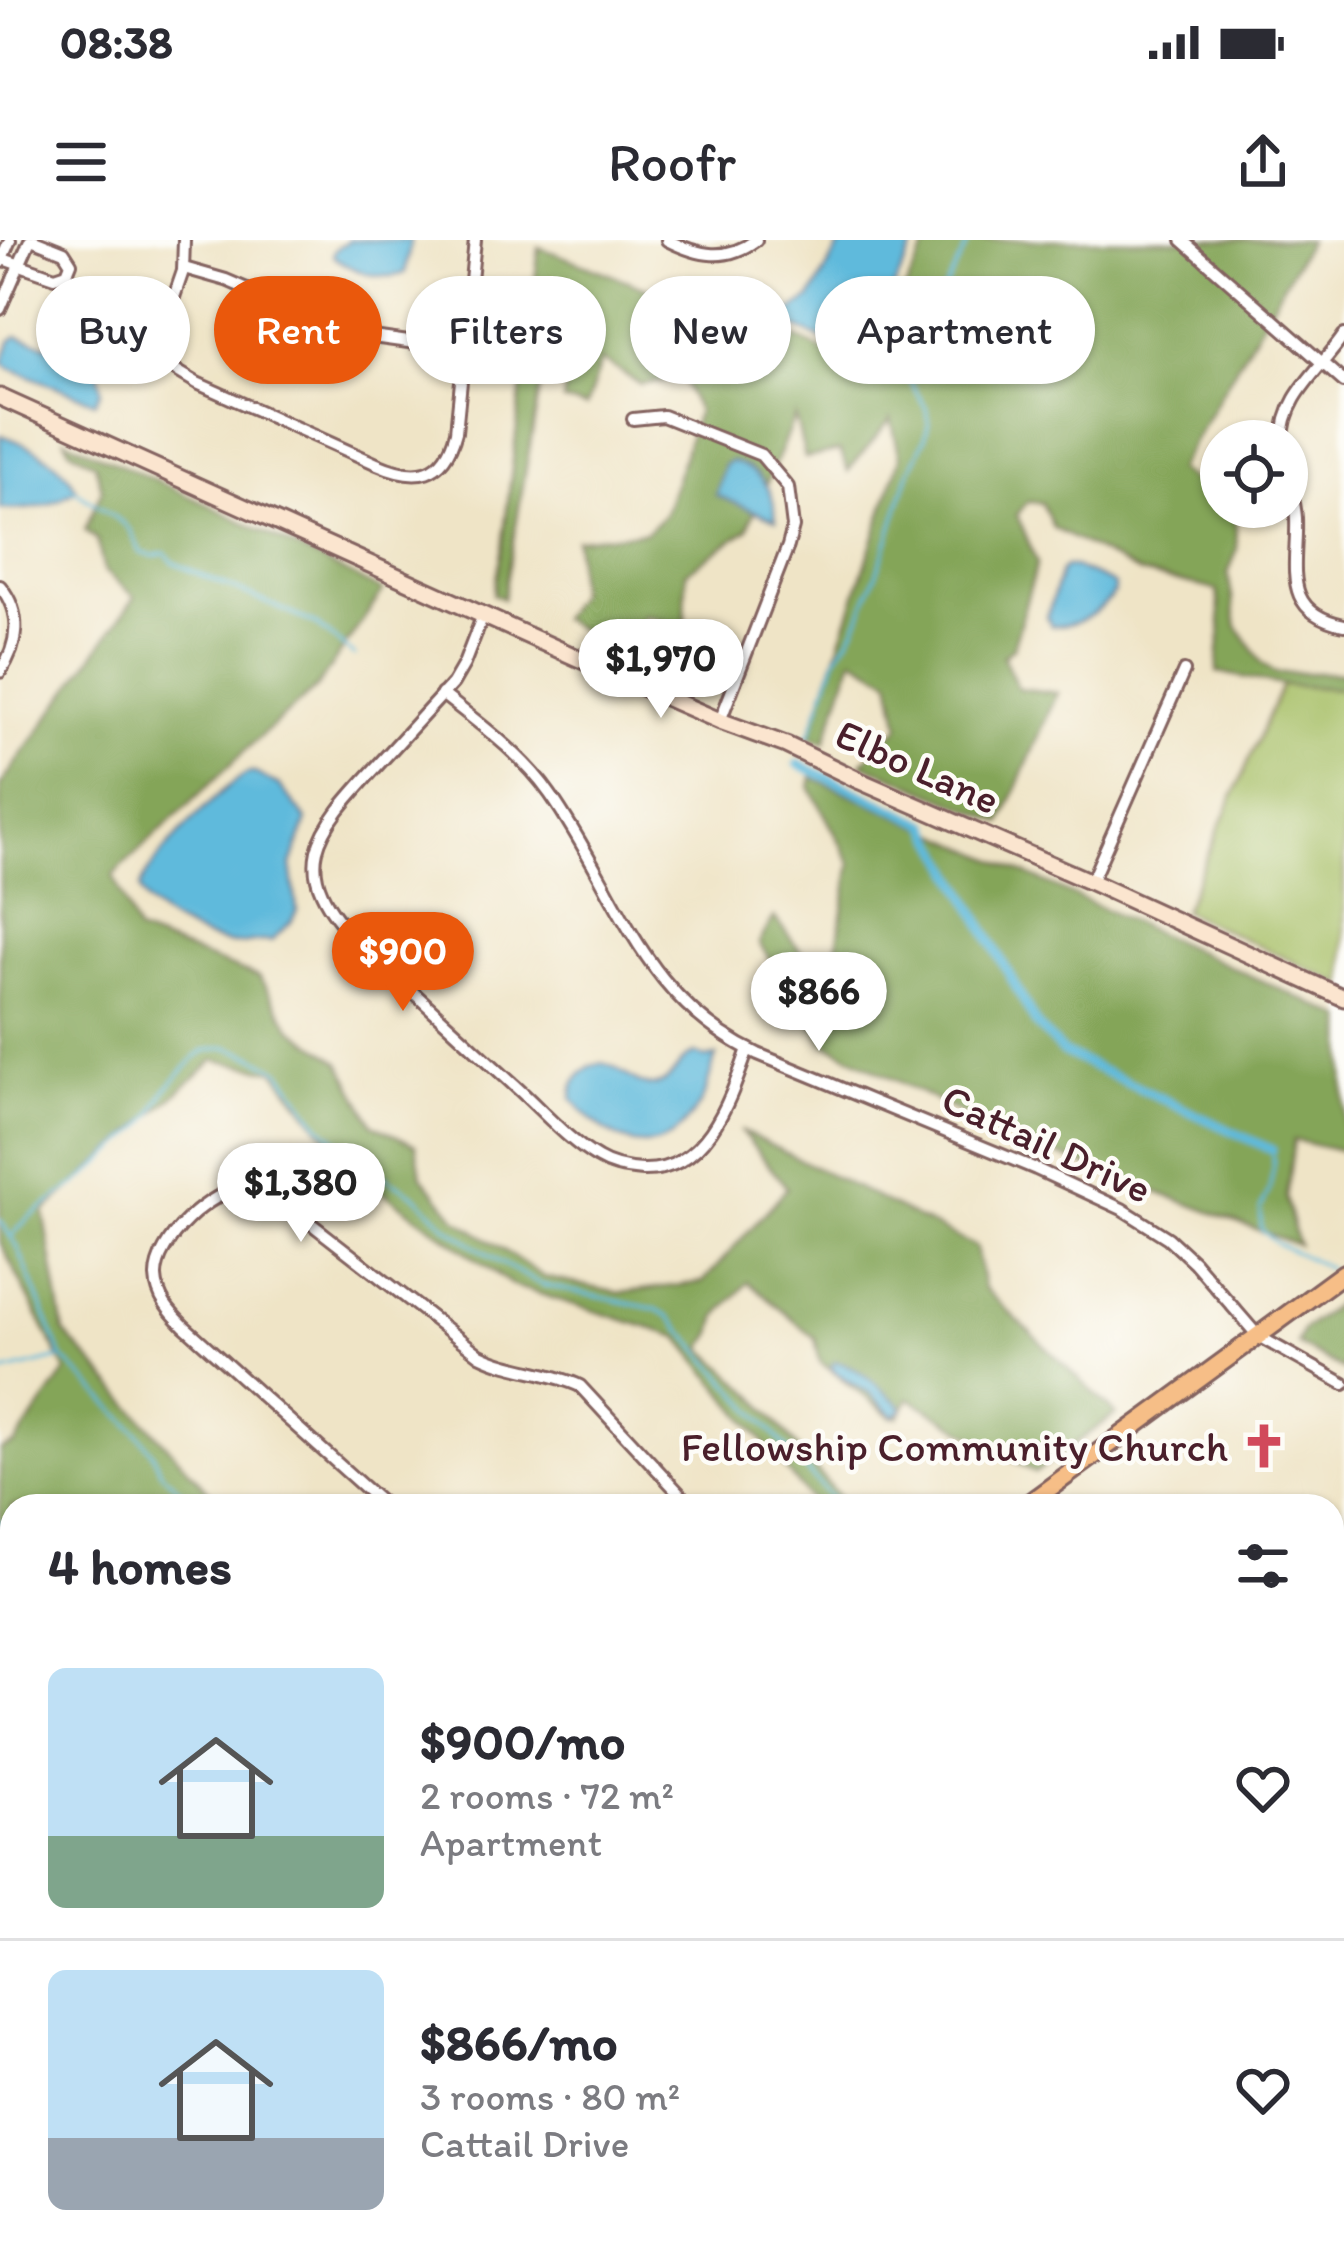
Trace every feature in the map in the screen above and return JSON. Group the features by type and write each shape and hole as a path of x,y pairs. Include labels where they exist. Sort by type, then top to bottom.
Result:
{"main road":[{"path":"1041,1494 1344,1273"}],"street":[{"path":"0,309 18,266 32,240 64,252 70,269 55,277 18,266 1,260 10,240"},
{"path":"184,240 184,268 162,332 165,353 177,371 207,388 396,472 416,475 435,468 449,453 461,384"},
{"path":"472,276 476,240"},
{"path":"667,240 695,253 718,255 741,250 756,240"},
{"path":"1182,240 1344,382"},
{"path":"184,268 226,280 351,334 406,342"},
{"path":"1286,420 1300,389 1344,335"},
{"name":"Elbo Lane","path":"0,397 1344,998"},
{"path":"632,419 663,416 761,455 788,487 793,527 788,546 720,721"},
{"path":"1295,528 1293,567 1305,604 1329,622 1344,625"},
{"path":"0,586 13,606 16,628 8,661 0,672"},
{"path":"483,614 464,664 442,694 326,827 317,853 316,878 324,903 340,924 574,1140 609,1164 660,1169 693,1152 721,1114 748,1049"},
{"path":"1091,882 1184,671"},
{"name":"Cattail Drive","path":"442,694 540,781 652,966 698,1018 748,1049 1036,1168 1122,1209 1168,1238 1194,1262 1258,1336 1344,1384"},
{"path":"372,1494 184,1326 159,1294 156,1271 163,1247 221,1195 253,1186 273,1194 480,1355 580,1386 681,1494"}],"green space":[{"path":"929,240 1309,240 1206,420 1200,420 1200,430 1177,470 1200,485 1200,528 1236,528 1237,550 1228,574 1237,626 1262,663 1276,673 1344,673 1344,689 1282,685 1217,672 1221,629 1217,590 1140,573 1053,528 1042,503 1027,502 1017,515 1037,563 1013,648 1003,656 1018,688 1057,693 1002,823 862,763 900,726 891,680 853,658 825,743 810,736 900,458 891,419 848,471 840,451 805,458 795,416 747,530 686,572 685,628 645,615 626,654 560,619 577,593 576,539 646,532 665,514 697,412 685,384 791,384 791,337 815,347 815,384 1095,384 1095,276 911,276"},
{"path":"539,247 630,282 630,378 606,363 606,276 535,276"},
{"path":"522,384 541,384 503,599 493,594"},
{"path":"566,384 594,384 586,407 563,401"},
{"path":"65,439 383,591 317,687 113,875 137,932 259,977 292,1029 340,1062 373,1124 416,1145 421,1175 457,1219 544,1277 619,1293 703,1282 787,1188 740,1130 976,1247 984,1288 1116,1414 1035,1473 909,1398 899,1417 892,1417 820,1362 815,1338 748,1282 718,1315 703,1348 755,1396 836,1494 805,1494 679,1337 513,1286 351,1169 275,1071 214,1060 44,1212 64,1332 211,1494 0,1494 0,1450 15,1444 66,1371 0,1242 0,786 135,597 104,571 97,540 85,530 102,489 95,464 69,449"},
{"path":"1282,685 1344,689 1344,985 1183,911"},
{"path":"812,777 1344,1018 1344,1152 1294,1140 1286,1198 1298,1245 997,1132 826,1044 759,943 774,917 815,969 835,957 851,863 810,787"},
{"path":"1344,1298 1344,1370 1297,1344 1303,1330"}],"water":[{"path":"349,240 411,240 405,273 396,275 358,270 333,256"},
{"path":"843,240 917,240 899,276 823,276"},
{"path":"815,290 815,336 791,326 791,311"},
{"path":"17,336 36,342 36,379 2,362"},
{"path":"49,384 101,384 95,402"},
{"path":"0,435 44,455 76,489 40,506 0,509"},
{"path":"731,461 764,483 776,520 716,495 724,465"},
{"path":"1074,567 1110,582 1114,593 1086,618 1051,626 1047,617 1061,571"},
{"path":"248,773 280,786 307,820 291,865 297,910 291,922 271,941 234,944 165,917 140,888 187,825"},
{"path":"695,1053 716,1056 703,1098 677,1132 656,1143 628,1142 615,1136 572,1099 577,1079 592,1065 612,1066 650,1086 665,1081"},
{"path":"835,1362 861,1373 902,1410 894,1416 870,1393 835,1372 831,1367"}],"waterway":[{"path":"805,739 837,655 859,619 925,438 927,410 905,373 908,357 970,240"},
{"path":"73,489 130,530 141,553 165,553 174,563 316,624 355,656"},
{"path":"798,764 928,825 1036,1024 1062,1052 1272,1150"},
{"path":"11,1237 28,1218 83,1179 142,1127 165,1090 194,1059 204,1051 227,1047 281,1072 320,1126 499,1262 542,1285 656,1309 670,1317 827,1494"},
{"path":"1272,1150 1274,1166 1261,1208 1261,1229 1277,1244 1329,1268"},
{"path":"0,1220 18,1248 62,1357 135,1430 161,1472 184,1494"},
{"path":"0,1373 60,1358"}],"place":[{"name":"Fellowship Community Church","path":"1264,1446"}]}
